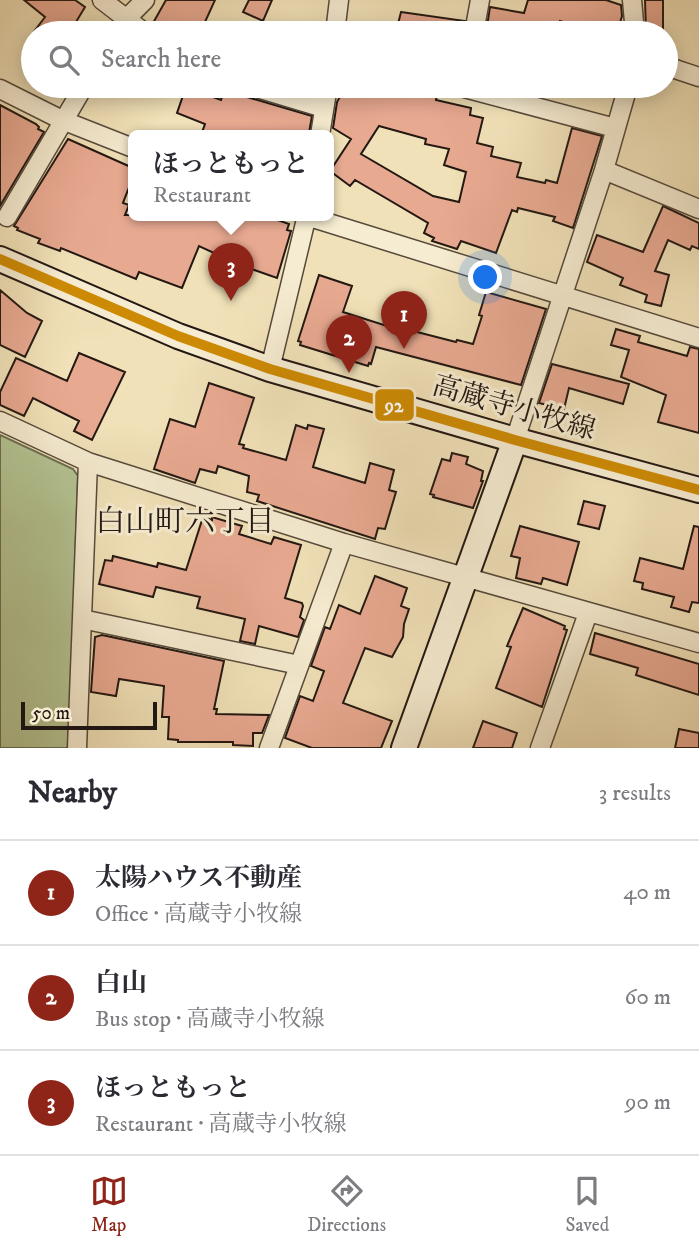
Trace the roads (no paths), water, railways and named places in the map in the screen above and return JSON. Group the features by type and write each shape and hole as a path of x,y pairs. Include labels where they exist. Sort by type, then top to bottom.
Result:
{"main road":[{"name":"高蔵寺小牧線","path":"0,259 177,336 270,369 699,490"},
{"path":"404,748 515,440"}],"street":[{"path":"102,0 118,21"},
{"path":"126,21 145,0"},
{"path":"336,21 339,0"},
{"path":"476,21 480,0"},
{"path":"632,0 634,21"},
{"path":"678,69 699,77"},
{"path":"0,89 62,120 128,146"},
{"path":"7,217 76,98"},
{"path":"290,98 324,108"},
{"path":"321,130 326,98"},
{"path":"506,98 615,128"},
{"path":"515,440 604,170 624,98"},
{"path":"604,170 699,209"},
{"path":"270,369 305,221"},
{"path":"322,221 699,338"},
{"path":"0,421 88,462 344,543 699,643"},
{"path":"78,748 88,462"},
{"path":"269,748 344,543"},
{"path":"540,748 588,613"},
{"path":"82,619 299,665"}],"place":[{"name":"ほっともっと","path":"231,301"},
{"name":"太陽ハウス不動産","path":"404,349"},
{"name":"白山","path":"349,373"}],"district":[{"name":"白山町六丁目","path":"185,522"}]}
